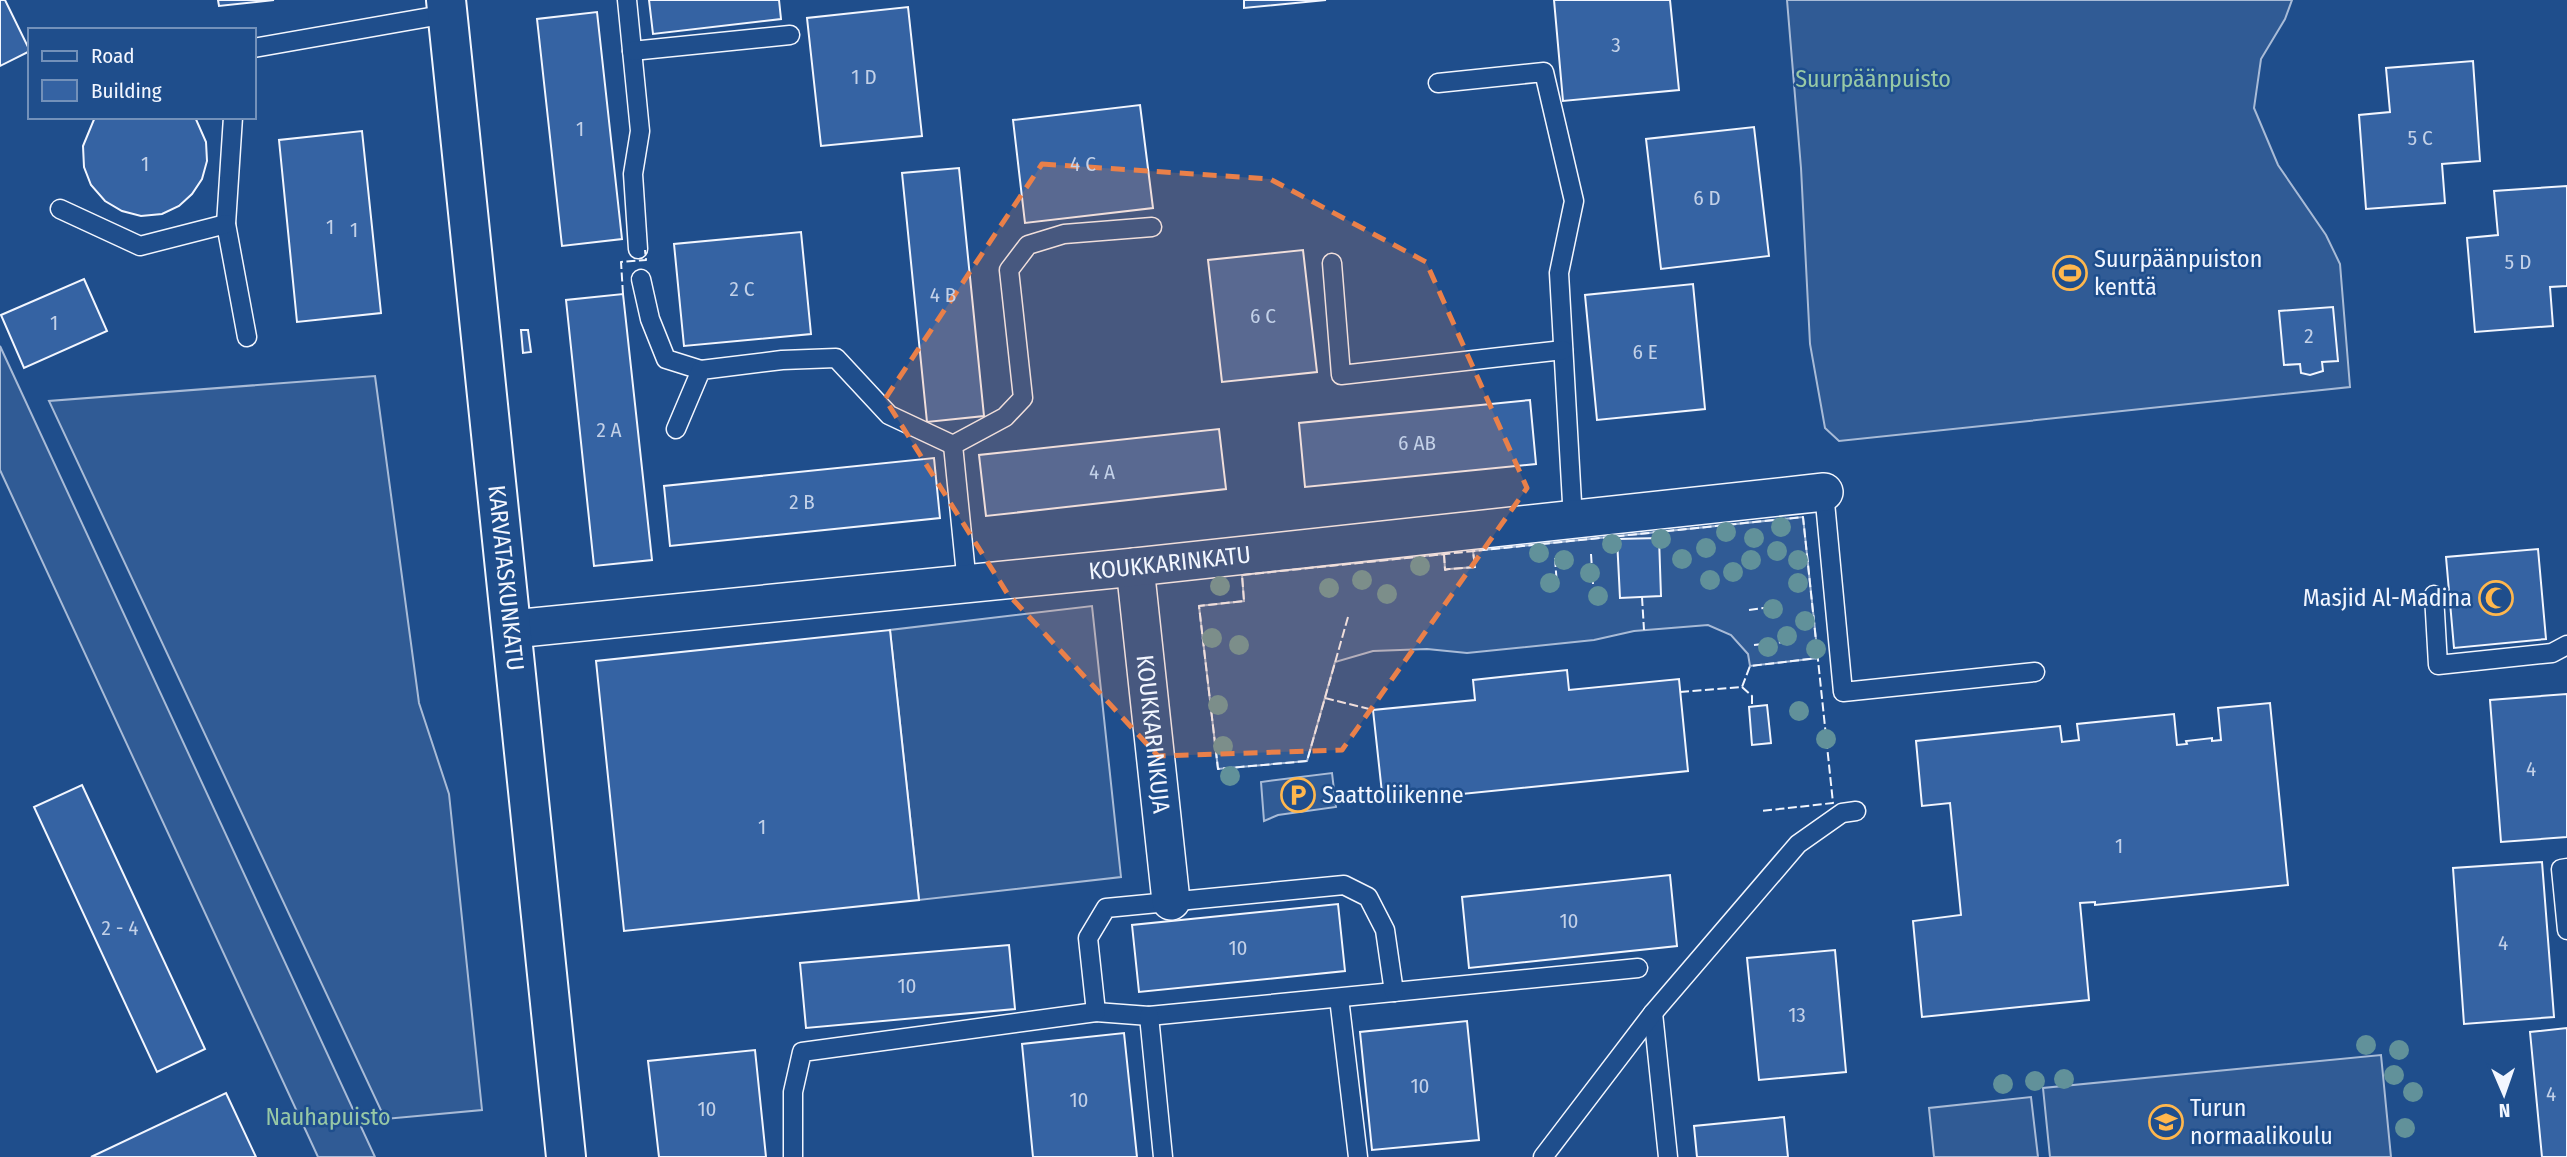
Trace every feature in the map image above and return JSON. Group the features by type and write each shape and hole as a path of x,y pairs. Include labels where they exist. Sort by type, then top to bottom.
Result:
{"street":[{"name":"KARVATASKUNKATU","path":"446,7 566,1157"},
{"name":"KOUKKARINKATU","path":"513,629 1135,567 1824,492"},
{"name":"KOUKKARINKUJA","path":"1135,567 1171,901"}],"lane":[{"path":"627,0 640,131 633,174 638,249"},
{"path":"256,48 446,7"},
{"path":"632,51 790,35"},
{"path":"1438,83 1544,72 1574,201 1559,274 1573,520"},
{"path":"233,119 226,224 247,337"},
{"path":"60,209 140,246 226,224"},
{"path":"953,445 1005,417 1023,398 1009,270 1028,245 1064,234 1152,227"},
{"path":"1332,263 1341,375 1563,350"},
{"path":"641,279 650,319 666,359 701,370 782,360 836,358 889,415 953,445"},
{"path":"676,429 701,370"},
{"path":"953,445 967,584"},
{"path":"1824,492 1843,692 2035,672"},
{"path":"2434,595 2438,665 2552,653 2567,645"},
{"path":"1543,1157 1653,1013 1798,844 1842,813 1856,811"},
{"path":"2567,868 2561,869 2567,930"},
{"path":"1096,1012 1088,938 1106,908 1343,886 1368,897 1385,930 1394,992"},
{"path":"793,1157 793,1092 802,1052 1096,1012 1149,1016 1638,968"},
{"path":"1339,998 1357,1157"},
{"path":"1653,1013 1668,1157"},
{"path":"1149,1016 1164,1157"}],"highlighted area":[{"path":"1042,164 1270,179 1426,262 1527,488 1342,750 1158,756 1007,593 885,399"}],"shaded area":[{"path":"1787,0 2292,0 2285,19 2261,59 2254,108 2278,165 2326,235 2340,264 2350,387 1839,441 1825,428 1810,344 1801,168"},
{"name":"Nauhapuisto","path":"0,346 375,1157 318,1157 0,470"},
{"path":"375,376 419,703 449,794 482,1110 385,1119 49,401"},
{"path":"1803,517 1818,658 1750,666 1748,654 1731,635 1708,625 1634,631 1594,640 1467,653 1427,649 1373,651 1335,662 1307,761 1218,769 1199,606 1244,601 1242,575 1444,554 1445,569 1475,567 1473,551"},
{"path":"1092,606 1121,877 919,900 890,630"},
{"name":"Saattoliikenne","path":"1332,773 1336,807 1278,815 1264,821 1261,782"},
{"path":"2381,1055 2391,1157 2050,1157 2043,1088"},
{"path":"2031,1097 2038,1157 1934,1157 1929,1108"}],"building":[{"path":"0,0 5,0 28,52 0,66"},
{"path":"218,0 274,0 219,6"},
{"path":"649,0 779,0 781,19 653,34"},
{"path":"1244,0 1326,0 1244,8"},
{"path":"1554,0 1670,0 1679,90 1563,101"},
{"path":"908,7 922,136 821,146 807,18"},
{"path":"597,12 622,239 562,246 537,19"},
{"path":"2473,61 2480,161 2442,164 2445,203 2366,209 2359,115 2390,112 2386,68"},
{"path":"1140,105 1153,208 1025,223 1013,120"},
{"path":"94,119 196,119 206,142 207,161 202,179 192,194 179,206 162,214 141,216 122,211 105,201 91,185 84,167 83,146"},
{"path":"1754,127 1769,256 1661,269 1646,139"},
{"path":"362,131 381,313 297,322 279,140"},
{"path":"959,168 984,416 927,422 902,173"},
{"path":"2567,186 2567,286 2550,287 2553,326 2475,332 2467,238 2498,235 2494,191"},
{"path":"801,232 811,334 684,346 674,244"},
{"path":"1303,250 1317,372 1222,382 1208,260"},
{"path":"84,279 107,331 24,368 1,315"},
{"path":"1693,284 1705,409 1597,420 1585,295"},
{"path":"623,294 652,560 594,566 566,300"},
{"path":"2333,307 2338,361 2322,362 2323,371 2310,375 2301,373 2300,364 2284,365 2279,311"},
{"path":"521,330 528,330 531,352 523,353"},
{"path":"1530,400 1536,464 1305,487 1299,423"},
{"path":"1219,429 1226,489 986,516 979,455"},
{"path":"934,458 940,518 670,546 664,486"},
{"path":"1659,538 1661,596 1620,598 1617,539"},
{"name":"Masjid Al-Madina","path":"2538,549 2546,639 2454,648 2446,557"},
{"path":"890,630 919,900 624,931 596,661"},
{"path":"1567,670 1569,690 1679,679 1688,771 1383,802 1373,710 1475,700 1473,680"},
{"path":"2567,694 2567,837 2501,842 2490,700"},
{"path":"2270,703 2288,885 2095,905 2095,902 2080,903 2089,1000 1922,1017 1913,921 1961,915 1950,803 1922,806 1916,741 2060,726 2062,742 2079,740 2077,724 2174,714 2177,745 2187,744 2186,741 2212,738 2212,741 2221,740 2218,708"},
{"path":"1767,705 1771,743 1752,745 1749,707"},
{"path":"82,785 205,1049 157,1072 34,807"},
{"path":"2542,862 2554,1017 2464,1024 2453,868"},
{"path":"1670,875 1677,946 1469,968 1462,897"},
{"path":"1338,904 1345,971 1139,992 1132,925"},
{"path":"1009,945 1015,1009 806,1028 800,963"},
{"path":"1835,950 1846,1072 1759,1080 1747,958"},
{"path":"1467,1021 1479,1140 1372,1150 1360,1032"},
{"path":"2567,1028 2567,1157 2542,1157 2530,1032"},
{"path":"1124,1033 1137,1157 1033,1157 1022,1044"},
{"path":"755,1050 766,1157 659,1157 648,1061"},
{"path":"226,1093 256,1157 91,1157"},
{"path":"1784,1117 1788,1157 1697,1157 1694,1126"}],"fence":[{"path":"623,294 621,262 646,260 645,250"},
{"path":"1348,617 1307,761 1218,769 1199,606 1244,601 1242,575 1803,517 1833,803 1761,811"},
{"path":"1444,554 1445,570 1475,567 1473,551"},
{"path":"1591,554 1593,584"},
{"path":"1555,558 1557,586"},
{"path":"1642,597 1644,630"},
{"path":"1749,610 1779,606"},
{"path":"1754,645 1784,642"},
{"path":"1680,692 1742,687 1750,666 1818,658"},
{"path":"1742,687 1752,696 1752,706"},
{"path":"1325,698 1373,710"}],"place":[{"name":"Suurpäänpuiston kenttä","path":"2070,273"},
{"name":"Masjid Al-Madina","path":"2496,598"},
{"name":"Saattoliikenne","path":"1298,795"},
{"name":"Turun normaalikoulu","path":"2166,1122"}],"park label":[{"name":"Suurpäänpuisto","path":"1873,79"}]}
